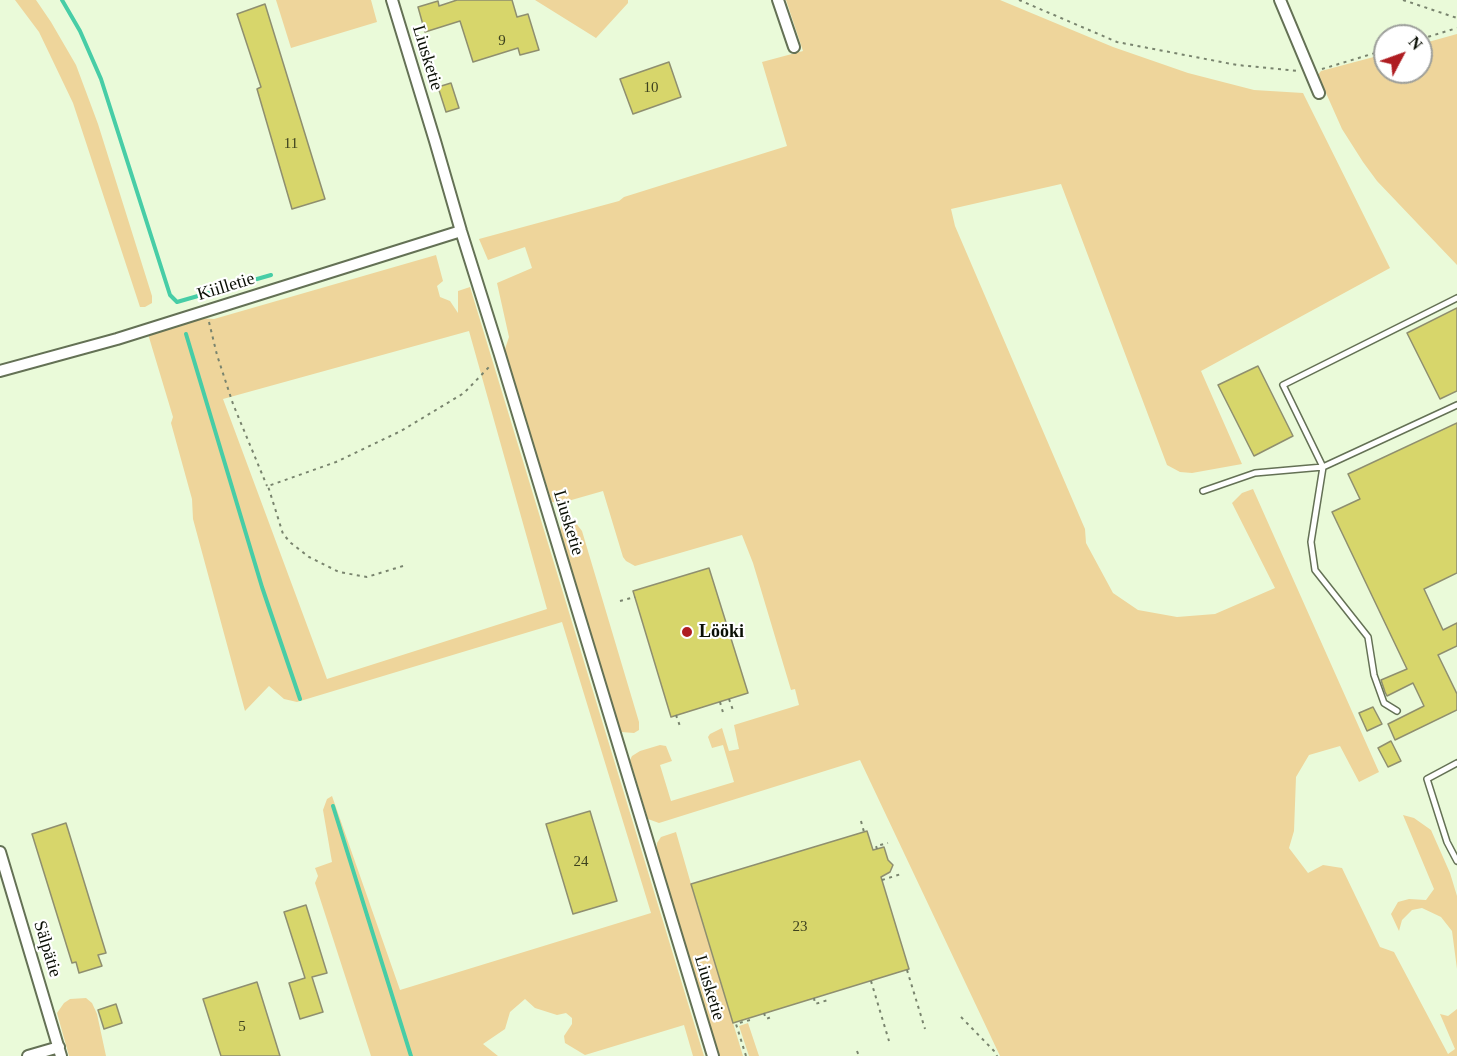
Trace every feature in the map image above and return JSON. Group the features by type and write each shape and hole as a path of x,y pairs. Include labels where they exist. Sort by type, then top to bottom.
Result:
{"street":[{"name":"Liusketie","path":"392,0 460,231 500,355 713,1056"},
{"path":"778,0 794,47"},
{"path":"1280,0 1319,93"},
{"name":"Kiilletie","path":"0,371 117,339 460,231"},
{"name":"Sälpätie","path":"0,852 60,1052"},
{"path":"28,1056 60,1052"}],"lane":[{"path":"1397,711 1384,703 1374,675 1368,637 1315,570 1311,542 1323,467 1283,385 1457,298"},
{"path":"1203,491 1255,473 1323,467 1457,405"},
{"path":"1457,763 1427,778 1447,842 1457,861"}],"path":[{"path":"1019,0 1117,42 1237,66 1310,72 1373,54"},
{"path":"1403,0 1457,18"},
{"path":"1433,35 1457,28"},
{"path":"207,310 217,355 233,405 268,486 283,534 309,557 339,572 368,577 403,566"},
{"path":"268,486 336,462 401,431 464,393 500,355"},
{"path":"620,601 635,597"},
{"path":"729,699 734,713"},
{"path":"720,702 724,716"},
{"path":"676,715 681,729"},
{"path":"861,821 864,832"},
{"path":"877,849 876,846 888,843"},
{"path":"882,880 901,873"},
{"path":"907,970 925,1029"},
{"path":"871,981 889,1041"},
{"path":"814,998 815,1004 828,1000"},
{"path":"764,1013 766,1019 771,1017"},
{"path":"961,1017 997,1056"},
{"path":"746,1056 736,1024 750,1020 749,1018"},
{"path":"857,1051 859,1056"}],"shaded area":[{"path":"15,0 36,0 76,65 98,124 152,296 152,303 145,307 140,307 73,103 39,32"},
{"path":"276,0 371,0 377,22 291,48"},
{"path":"535,0 628,0 628,3 596,38"},
{"path":"786,0 1000,0 1113,47 1188,73 1254,90 1303,93 1390,268 1201,371 1242,464 1192,473 1180,472 1167,465 1061,184 951,209 955,226 1085,529 1086,543 1113,593 1138,610 1177,617 1215,614 1275,588 1232,503 1242,493 1253,489 1379,772 1359,782 1340,746 1309,755 1296,777 1294,831 1289,848 1308,873 1323,865 1342,868 1380,947 1394,952 1448,1054 1455,1049 1440,1014 1448,1016 1457,1009 1457,1056 1000,1056 860,760 659,823 648,819 630,760 632,756 660,745 666,746 672,761 660,765 671,801 734,782 723,745 712,748 708,737 722,728 729,751 739,749 734,725 799,705 795,689 791,690 753,563 742,535 635,566 623,557 603,491 561,503 552,502 504,352 509,337 497,283 532,268 525,247 488,260 479,239 619,201 624,197 787,146 762,62 803,51"},
{"path":"1457,34 1457,265 1377,181 1363,162 1342,129 1318,75 1321,71 1373,57 1373,84 1433,84 1433,41"},
{"path":"436,255 443,281 437,286 440,297 450,301 458,313 458,291 470,287 704,1056 693,1056 684,1025 585,1055 565,1043 564,1036 572,1024 572,1018 566,1013 557,1015 535,1008 525,999 510,1012 505,1029 483,1044 498,1056 371,1056 315,883 318,876 315,868 332,862 323,810 327,799 332,796 400,990 651,913 562,622 297,702 284,699 269,686 245,711 193,519 192,499 171,423 173,417 148,334 199,318 214,319","holes":["469,331 547,609 327,679 223,399"]},
{"path":"569,519 575,522 582,531 639,722 639,730 634,733 621,732 560,530 562,524"},
{"path":"1403,815 1414,818 1431,830 1450,873 1457,896 1457,969 1452,931 1441,917 1422,908 1412,910 1402,920 1399,931 1391,914 1398,902 1409,899 1426,900 1434,889"},
{"path":"676,832 743,1056 719,1056 657,850 657,843 661,837"},
{"path":"86,998 92,1003 97,1014 106,1056 69,1056 57,1013 70,999"},
{"path":"748,1023 759,1056 749,1056 739,1026"}],"building":[{"path":"457,0 512,0 517,17 528,14 539,50 520,55 518,48 473,62 460,21 425,32 418,7 438,1 439,6"},
{"path":"265,4 325,199 292,209 257,89 261,87 237,14"},
{"path":"669,62 681,97 633,114 620,79"},
{"path":"451,83 459,108 446,112 438,87"},
{"path":"1457,308 1457,391 1440,399 1407,333"},
{"path":"1258,366 1293,436 1254,456 1218,385"},
{"path":"1457,423 1457,573 1424,589 1443,630 1457,623 1457,646 1438,655 1457,694 1457,710 1395,740 1388,724 1424,706 1413,683 1387,696 1385,692 1381,680 1407,669 1332,512 1360,499 1348,474"},
{"name":"Lööki","path":"709,568 748,693 671,717 633,591"},
{"path":"1373,707 1382,724 1367,731 1359,713"},
{"path":"1391,741 1401,761 1388,767 1378,748"},
{"path":"590,811 617,901 573,914 546,824"},
{"path":"66,823 106,953 98,955 102,966 79,973 76,962 72,963 32,834"},
{"path":"867,831 873,850 884,847 888,860 893,865 890,872 881,877 909,969 733,1023 691,884"},
{"path":"306,905 327,973 312,977 323,1012 300,1019 289,983 305,978 284,912"},
{"path":"257,982 280,1056 221,1056 203,999"},
{"path":"116,1004 122,1023 104,1029 98,1010"}],"waterway":[{"path":"62,0 80,31 101,79 170,295 177,302 271,275"},
{"path":"186,334 262,587 300,699"},
{"path":"333,806 411,1056"}],"place":[{"name":"Lööki","path":"687,632"}]}
